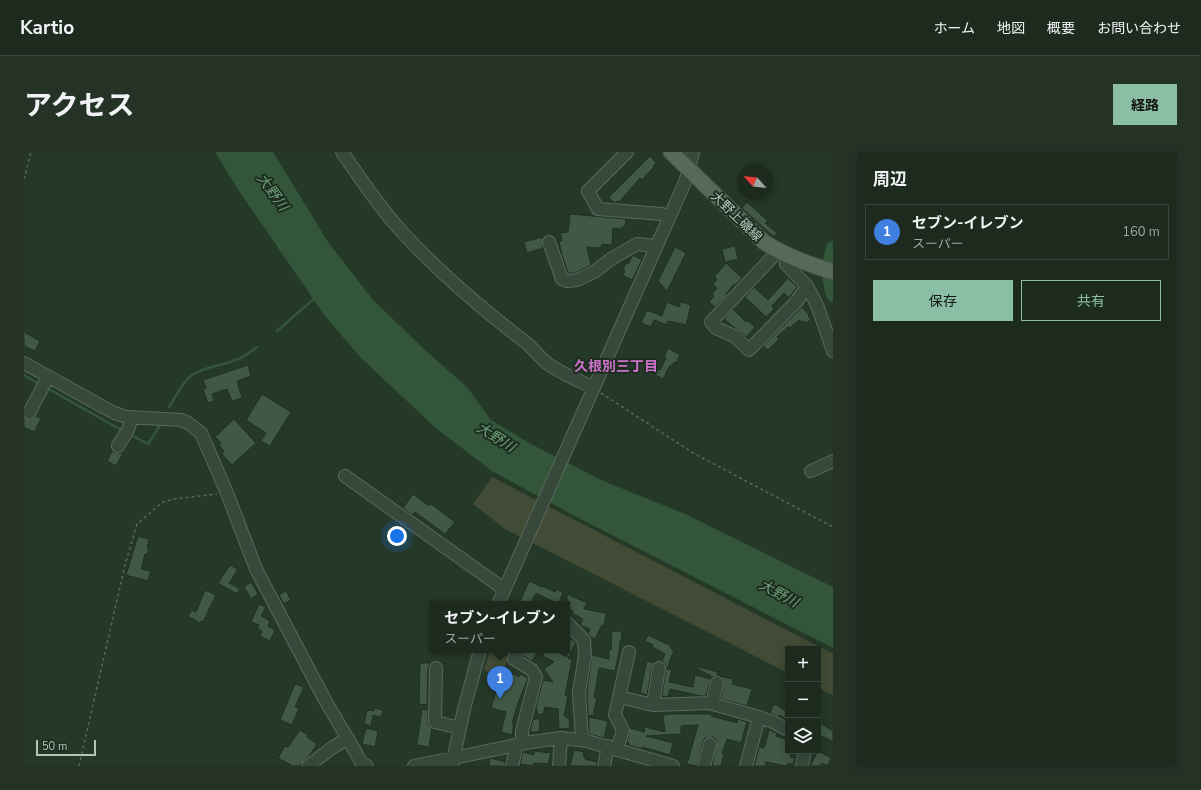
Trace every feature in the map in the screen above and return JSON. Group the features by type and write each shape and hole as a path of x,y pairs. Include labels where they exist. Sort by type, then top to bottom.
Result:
{"main road":[{"name":"大野上磯線","path":"672,152 764,242 783,254 833,272"}],"street":[{"path":"342,152 364,184 403,234 454,283 531,347 548,364 580,382 592,393"},
{"path":"627,152 588,190 598,209 662,214 669,217"},
{"path":"499,601 669,217 689,170 693,152"},
{"path":"550,242 562,278 567,281 576,280 594,272 611,258 637,244 656,246"},
{"path":"807,286 797,301 749,350 734,336 716,328 711,322 783,254 786,264 807,286 820,310 833,351"},
{"path":"24,363 45,383 114,413 132,417 173,418 194,427 201,433 227,493 256,569 322,694 361,762 366,766"},
{"path":"29,413 45,383"},
{"path":"118,446 132,417"},
{"path":"811,471 833,461"},
{"path":"345,476 504,589"},
{"path":"570,626 584,640 585,656 579,692 582,740"},
{"path":"604,766 623,730 615,715 629,652"},
{"path":"453,762 479,653"},
{"path":"512,766 520,744 536,677 532,670 514,659 517,653"},
{"path":"436,668 435,722 460,728"},
{"path":"653,705 659,668"},
{"path":"712,704 717,683"},
{"path":"619,697 653,705 712,704 773,722 785,728"},
{"path":"746,766 758,717"},
{"path":"308,766 348,738"},
{"path":"559,766 562,738"},
{"path":"414,766 453,762 520,744 562,738 582,740 673,766"},
{"path":"704,766 710,744"},
{"path":"802,766 804,754"}],"path":[{"path":"24,179 31,152"},
{"path":"592,393 693,453 833,527"},
{"path":"79,766 125,565 136,524 164,502 174,499 227,493"}],"shaded area":[{"path":"492,477 818,646 785,646 785,671 505,529 473,504"},
{"path":"821,648 833,654 833,695 821,689"},
{"path":"489,653 497,653 509,658 499,678 484,670"}],"water":[{"name":"大野川","path":"215,152 273,152 328,242 373,300 426,351 467,387 491,420 531,444 601,480 685,514 833,587 833,648 571,514 492,471 437,429 361,358 325,316 239,191"}],"building":[{"path":"650,156 656,163 653,166 654,167 642,180 640,178 619,202 614,203 609,197"},
{"path":"747,202 768,221 765,223 777,233 774,237 742,208"},
{"path":"570,214 626,219 625,227 622,227 622,229 613,228 612,245 602,244 601,248 587,247 591,265 575,273 568,273 559,241 562,241 560,233 568,232"},
{"path":"542,237 543,248 527,253 524,242"},
{"path":"735,246 738,259 725,262 722,249"},
{"path":"675,247 686,253 667,291 658,281"},
{"path":"633,255 642,260 632,280 623,275 625,271 623,270 626,263 628,264"},
{"path":"726,263 742,278 735,285 734,284 726,294 727,295 715,307 709,302 714,296 712,294 717,288 713,284 717,279 714,277"},
{"path":"788,278 797,287 789,298 784,293 772,306 774,309 766,317 745,297 754,287 768,300"},
{"path":"667,302 679,307 681,302 691,305 686,325 668,321 667,325 654,320 651,327 641,323 647,310 662,316"},
{"path":"802,307 811,319 806,323 799,320 790,328 788,327 777,337 779,339 768,350 763,346"},
{"path":"733,309 746,322 747,320 755,327 746,337 724,319"},
{"path":"24,332 40,341 35,351 24,346"},
{"path":"668,348 680,355 676,363 674,362 672,366 670,365 663,379 652,373 655,368 660,370 666,358 664,357"},
{"path":"248,365 251,376 237,381 242,398 232,401 227,389 212,394 214,401 208,403 203,389 206,388 203,380"},
{"path":"262,394 291,412 270,446 261,441 266,433 246,420"},
{"path":"36,416 41,419 34,432 24,427 24,418 30,420"},
{"path":"234,419 256,443 232,465 222,454 224,451 219,445 221,443 215,437"},
{"path":"112,451 123,453 116,466 107,461"},
{"path":"413,494 429,506 431,504 455,522 445,534 415,512 413,515 403,508"},
{"path":"138,536 149,539 147,548 149,548 147,555 145,554 141,569 151,571 148,581 126,575"},
{"path":"230,565 238,569 229,583 240,589 237,594 218,583"},
{"path":"529,581 555,592 556,589 563,593 559,601 552,601 536,593 532,601 520,601"},
{"path":"251,582 258,594 251,599 244,587"},
{"path":"205,590 216,595 203,622 201,621 200,623 188,616 192,610 196,612"},
{"path":"286,591 291,600 284,604 279,595"},
{"path":"567,594 587,603 584,609 606,613 604,626 602,625 595,639 588,633 590,629 580,625 583,619 572,613 573,611 570,610 570,601 567,601"},
{"path":"259,604 266,607 261,616 270,621 268,626 275,630 270,641 260,636 262,631 257,628 259,625 251,622"},
{"path":"612,631 622,631 615,671 599,668 594,698 597,698 593,716 588,715 587,692 592,655 609,659"},
{"path":"648,635 671,646 670,648 674,650 667,669 672,670 669,682 693,687 695,675 711,679 706,696 670,689 668,697 662,696 666,665 662,661 665,654 652,647 653,645 645,641"},
{"path":"570,639 576,642 568,658 572,660 565,695 568,696 564,716 569,718 570,728 559,729 558,709 545,707 543,714 538,715 536,706 543,680 553,682 544,669 554,662 543,656 544,653 559,653 567,657 567,653 570,653"},
{"path":"526,653 536,653 532,661 524,656"},
{"path":"647,661 654,663 647,695 640,693"},
{"path":"420,663 430,663 428,668 427,705 419,704"},
{"path":"699,667 718,672 717,676 713,677 698,669"},
{"path":"505,670 519,677 520,674 528,678 517,706 512,724 514,724 512,735 501,732 506,712 491,708 499,682"},
{"path":"719,676 733,679 732,684 752,689 747,706 721,699 724,681"},
{"path":"295,684 304,687 295,707 299,708 292,725 280,720"},
{"path":"774,704 785,710 785,718 779,715 779,717 770,713"},
{"path":"375,708 383,710 381,717 373,715 371,726 364,724 367,710 374,711"},
{"path":"422,709 428,710 428,725 432,729 429,747 417,745"},
{"path":"711,714 711,716 737,723 738,719 747,722 741,743 727,739 722,754 724,754 721,766 712,766 717,742 715,738 712,737 705,738 697,766 687,764 698,725 681,726 681,734 646,736 673,743 670,755 642,747 642,749 627,743 630,728 644,732 645,727 665,732 663,715"},
{"path":"589,717 608,721 604,738 589,734"},
{"path":"533,719 540,719 539,732 530,732"},
{"path":"821,724 833,731 833,742 821,736"},
{"path":"366,728 378,731 375,747 362,744"},
{"path":"300,730 308,735 307,737 317,744 309,756 301,764 298,766 293,766 278,758 285,746 288,747"},
{"path":"769,730 777,733 776,736 785,739 785,754 791,754 790,757 795,758 793,765 788,763 786,766 766,762 765,766 754,766 759,747 764,748"},
{"path":"574,750 584,752 583,756 585,759 597,762 597,766 570,766"},
{"path":"534,751 551,753 548,764 534,763 533,766 520,764 523,752 534,755"},
{"path":"821,753 831,758 827,766 822,763 820,766 810,766 816,754 821,754"},
{"path":"490,758 505,762 505,766 489,766"}],"waterway":[{"path":"833,248 829,272 833,295"},
{"path":"277,331 316,297"},
{"path":"169,407 182,386 192,375 202,370 240,358 257,347"},
{"path":"24,375 39,384"},
{"path":"45,387 123,431"},
{"path":"129,434 148,444 160,425"}],"place":[{"name":"セブン-イレブン","path":"500,699"}],"district":[{"name":"久根別三丁目","path":"616,366"}]}
